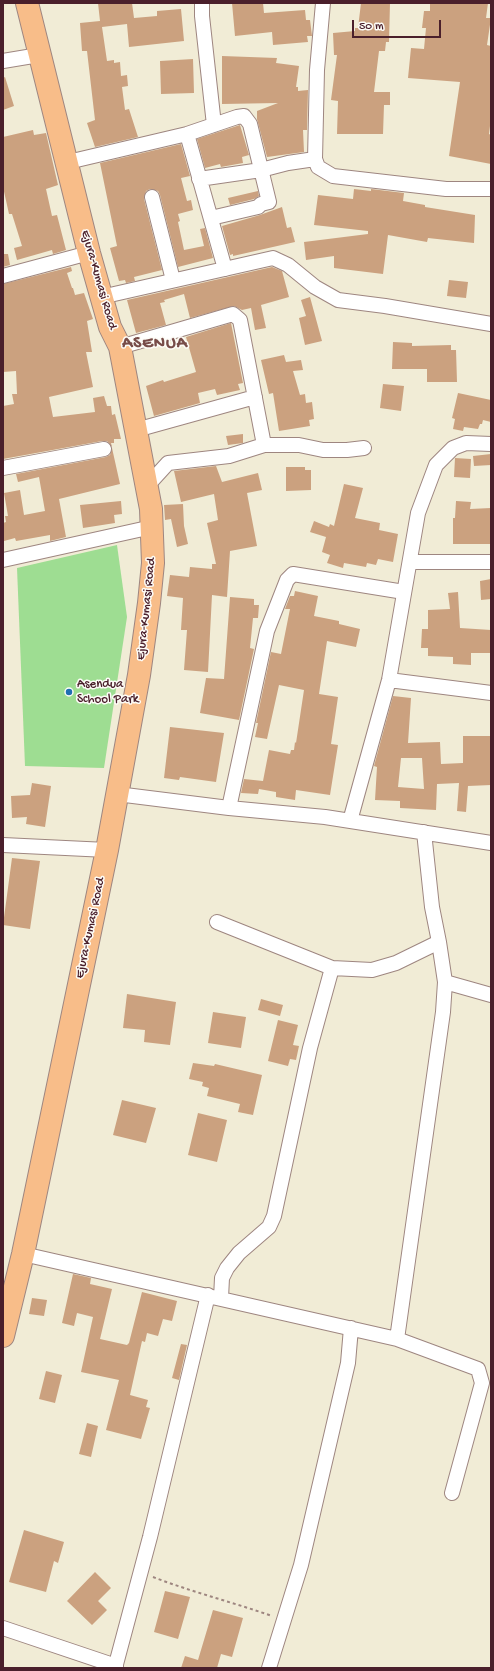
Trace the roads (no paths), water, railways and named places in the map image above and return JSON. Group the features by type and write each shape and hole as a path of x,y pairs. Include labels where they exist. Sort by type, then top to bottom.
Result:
{"main road":[{"name":"Ejura-Kumasi Road","path":"3,1336 8,1289 23,1254 107,850 139,675 153,563 152,528 147,486 120,347 110,327 89,253 68,162 39,55 27,3"}],"street":[{"path":"202,3 202,16 214,125"},
{"path":"323,3 317,70 315,159 318,167 333,176 446,189 491,189"},
{"path":"3,62 39,55"},
{"path":"68,162 187,134 244,116 250,124 269,202 261,204 258,207 211,218"},
{"path":"187,134 225,269"},
{"path":"199,179 261,170 288,163 315,159"},
{"path":"152,197 172,280"},
{"path":"3,276 89,253"},
{"path":"102,297 273,258 288,265 315,287 338,300 386,306 491,324"},
{"path":"120,347 233,314 240,320 264,445"},
{"path":"136,430 255,397"},
{"path":"350,821 389,680 418,513 436,465 453,448 466,443 491,444"},
{"path":"147,486 168,463 228,456 264,445 298,445 323,450 364,448"},
{"path":"3,468 104,449"},
{"path":"3,557 152,528"},
{"path":"410,562 491,562"},
{"path":"229,808 267,631 287,580 293,574 303,574 322,580 404,592"},
{"path":"389,680 491,693"},
{"path":"117,794 350,821 491,843"},
{"path":"397,1339 443,1012 445,982 440,942 430,894 424,832"},
{"path":"3,845 107,850"},
{"path":"217,922 332,968 372,970 396,964 440,942"},
{"path":"3,1628 116,1667 140,1572 215,1297 227,1268 239,1253 269,1227 274,1216 310,1048 332,968"},
{"path":"445,982 491,995"},
{"path":"23,1254 397,1339 478,1369 482,1383 452,1493"},
{"path":"269,1668 303,1558 348,1363 351,1328"}],"place":[{"name":"Asendua School Park","path":"69,692"}],"district":[{"name":"ASENUA","path":"155,344"}]}
